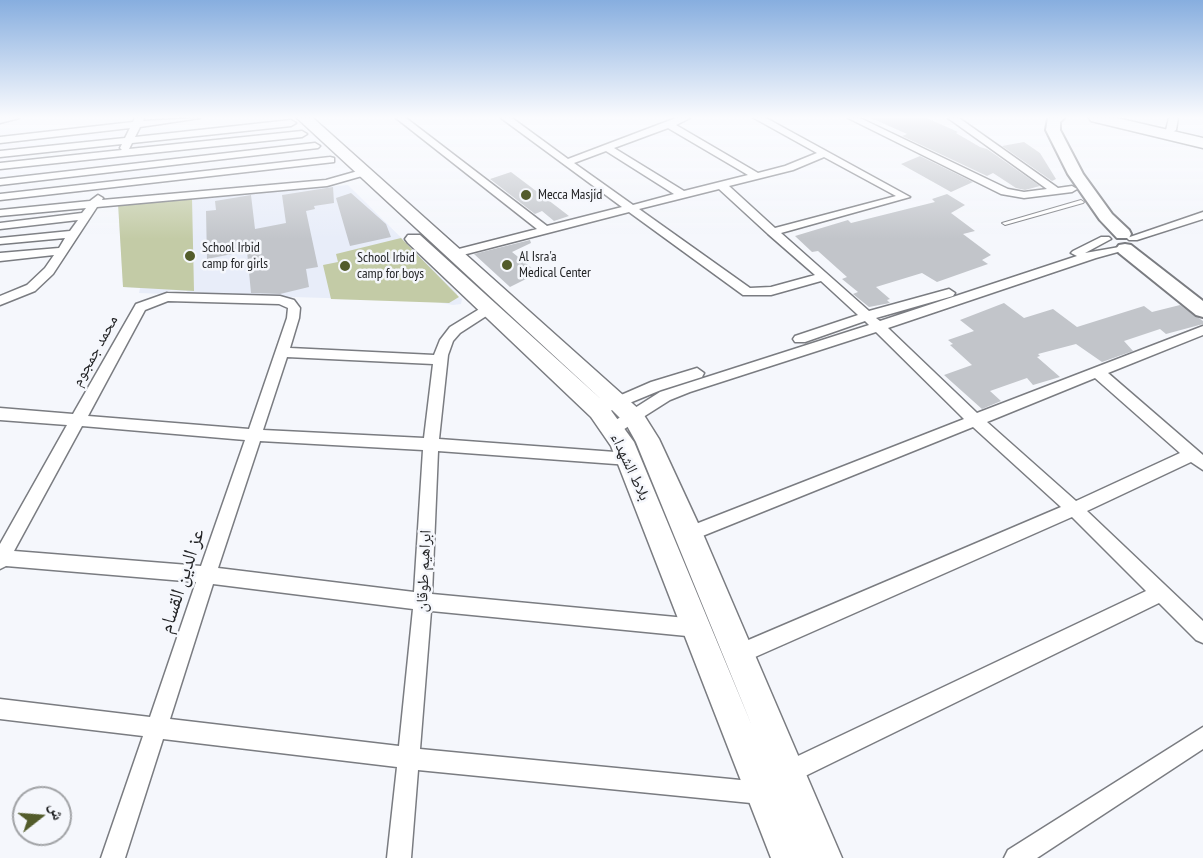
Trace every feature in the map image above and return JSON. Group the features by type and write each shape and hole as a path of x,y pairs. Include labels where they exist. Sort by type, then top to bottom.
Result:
{"main road":[{"name":"بلاط الشهداء","path":"335,158 356,175 490,308 616,415 629,459 789,858"},
{"path":"335,158 455,253 616,415 647,439 824,858"}],"street":[{"path":"0,166 87,158"},
{"path":"0,301 31,288 49,270 94,204 118,158"},
{"path":"0,182 112,171 177,158"},
{"path":"0,197 103,186 209,158"},
{"path":"452,158 544,229"},
{"path":"560,158 747,292 771,291 823,277"},
{"path":"566,163 580,158"},
{"path":"623,158 681,194"},
{"path":"725,158 756,176"},
{"path":"455,253 789,168 814,158"},
{"path":"772,232 905,197 832,158"},
{"path":"935,158 1005,192 1024,195 1055,190"},
{"path":"1009,158 1055,190 1076,196"},
{"path":"1056,158 1076,196 1105,236"},
{"path":"1068,158 1106,217 1128,243 1203,311"},
{"path":"0,213 327,183 356,175"},
{"path":"722,185 1074,509 1203,634"},
{"path":"616,415 871,321 969,298 1203,215"},
{"path":"0,226 86,216"},
{"path":"616,415 656,386 1041,267 1089,248 1113,232 1203,300"},
{"path":"0,241 74,234"},
{"path":"0,257 63,251"},
{"name":"محمد جمجوم","path":"1,559 140,306 167,297 280,300 290,303 294,308 293,318"},
{"name":"ابراهيم طوقان","path":"399,858 423,602 431,444 441,360 447,340 455,330 490,308"},
{"name":"عز الدين القسام","path":"113,858 293,318"},
{"path":"689,534 1203,330"},
{"path":"282,352 441,360"},
{"path":"739,654 1074,509 1198,460 1097,372"},
{"path":"0,414 254,435 431,444 629,459"},
{"path":"1,559 208,575 423,602 697,628"},
{"path":"789,772 1161,593"},
{"path":"0,710 408,758 761,793"},
{"path":"1016,858 1203,737"}],"lane":[{"path":"1005,223 1076,196"}],"shaded area":[{"path":"348,185 457,293 457,296 462,299 461,304 430,301 188,294 187,291 171,290 164,294 139,293 140,288 123,287 118,204"}],"green space":[{"path":"192,198 194,291 123,287 118,203"},
{"path":"401,238 459,297 449,303 331,299 323,265 338,262 336,254"}],"building":[{"path":"915,158 924,158 973,182 951,192 901,164"},
{"path":"949,158 1000,158 1040,186 1025,190 1016,188 993,173 987,176"},
{"path":"1019,158 1043,158 1056,179 1052,181"},
{"name":"Mecca Masjid","path":"511,172 569,216 554,221 542,211 535,214 490,179"},
{"path":"333,187 334,203 314,206 315,209 306,211 318,267 306,269 309,287 280,294 251,293 247,251 207,259 206,211 216,210 215,201 251,195 255,229 286,223 282,195"},
{"path":"351,193 386,224 391,237 350,246 336,198"},
{"path":"947,194 965,205 951,213 975,231 963,234 991,255 982,260 988,264 937,282 922,273 876,287 890,299 887,300 890,303 869,307 853,294 858,292 842,279 847,277 818,251 812,252 795,236 848,220 851,223 935,202 932,199"},
{"name":"Al Isra'a Medical Center","path":"530,240 531,243 512,252 538,273 510,287 474,254"},
{"path":"1004,303 1024,318 1053,309 1077,327 1144,306 1152,312 1180,305 1203,321 1203,324 1166,334 1160,329 1124,341 1133,351 1102,362 1076,344 1038,354 1040,356 1037,357 1060,377 1033,385 1027,378 990,391 1001,401 982,409 944,375 972,365 950,345 953,344 948,340 974,331 960,320"}],"place":[{"name":"Mecca Masjid","path":"526,195"},
{"name":"School Irbid camp for girls","path":"190,256"},
{"name":"Al Isra'a Medical Center","path":"507,265"},
{"name":"School Irbid camp for boys","path":"345,266"}]}
